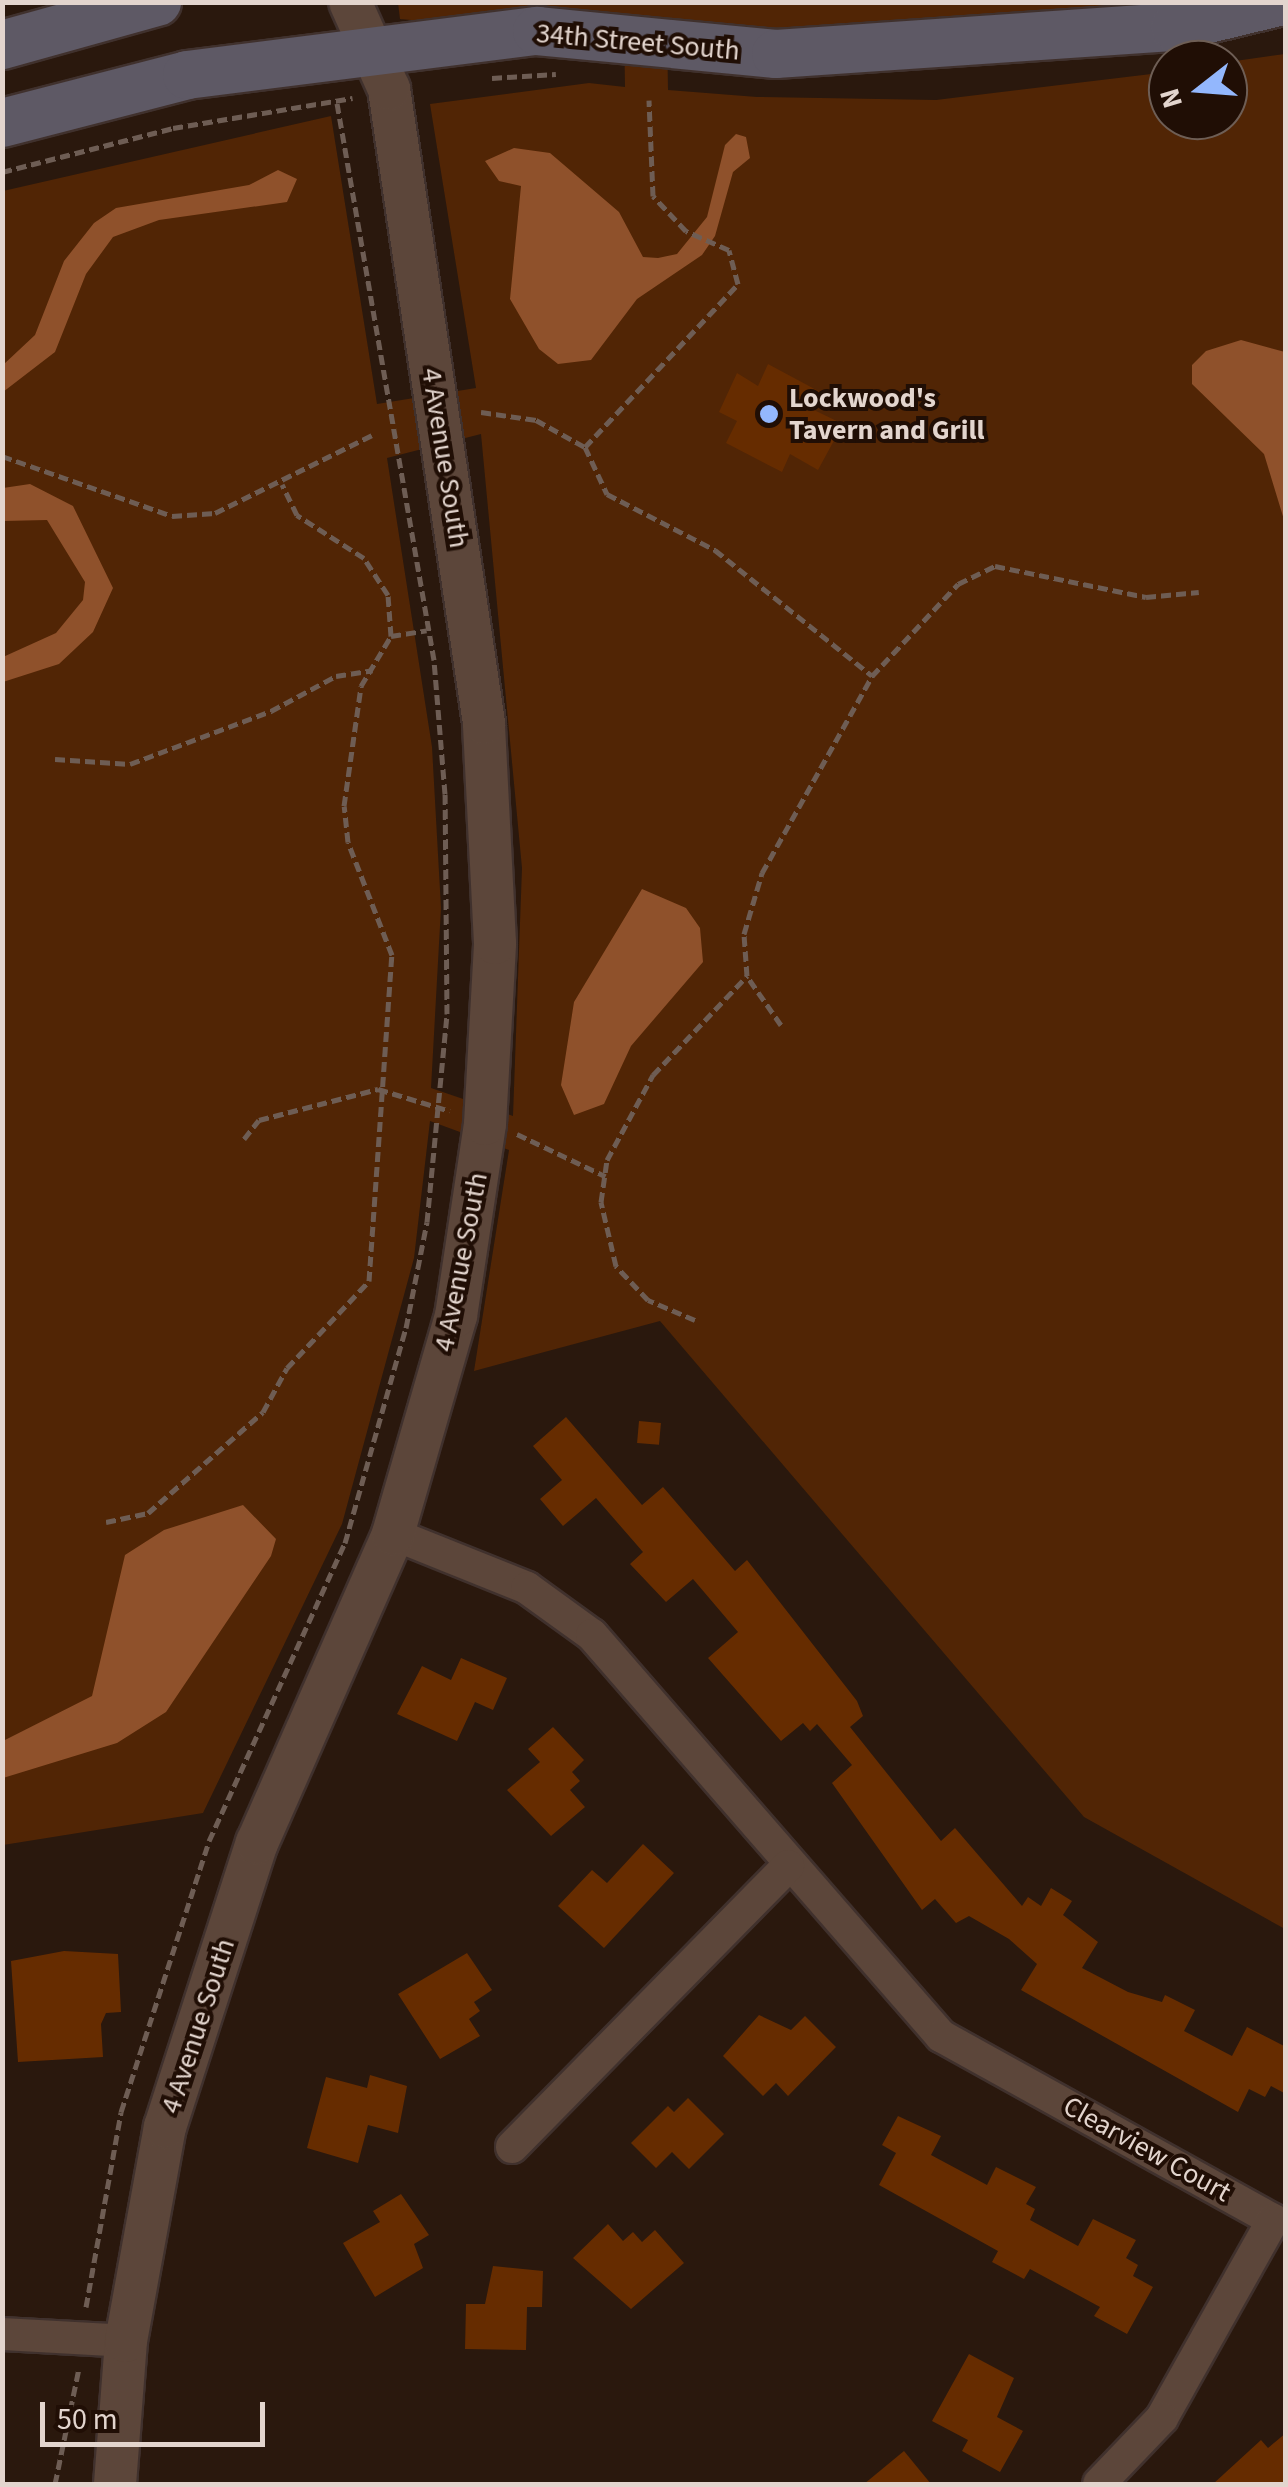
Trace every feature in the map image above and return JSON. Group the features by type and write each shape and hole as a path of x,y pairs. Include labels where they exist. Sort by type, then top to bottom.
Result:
{"main road":[{"path":"2,44 158,2"},
{"name":"34th Street South","path":"2,123 187,75 538,31 776,54 1175,27 1278,2"}],"street":[{"name":"4 Avenue South","path":"115,2484 126,2340 165,2127 258,1843 394,1534 456,1316 485,1124 495,943 484,723 389,89 350,2"},
{"name":"Clearview Court","path":"394,1534 527,1588 592,1635 788,1866 941,2036 1279,2224 1162,2418 1099,2484"},
{"path":"512,2147 788,1866"},
{"path":"2,2334 82,2333 126,2340"}],"path":[{"path":"585,447 738,284 728,250 686,231 652,196 649,100"},
{"path":"2,172 172,128 338,102 434,660 449,912 438,1106 406,1328 350,1525 209,1841 121,2112 55,2484"},
{"path":"481,412 536,420 585,447 607,494 715,550 872,676"},
{"path":"2,456 172,516 215,514 282,484 372,435"},
{"path":"106,1522 148,1513 263,1412 288,1368 369,1280 380,1188 378,1088 392,954 348,842 344,806 361,686 375,670 391,636 388,595 364,558 296,515 282,484"},
{"path":"781,1025 748,976 744,934 762,873 872,676 958,584 995,566 1146,597 1200,592"},
{"path":"56,759 130,764 272,711 336,676 375,670"},
{"path":"694,1320 648,1300 616,1266 601,1202 605,1176 653,1076 748,976"},
{"path":"244,1139 259,1120 378,1088 485,1124 605,1176"}],"shaded area":[{"path":"398,3 1185,3 852,35 667,29 668,90 757,97 936,100 1148,74 1148,140 1248,140 1248,59 1285,54 1285,1929 1084,1817 660,1321 474,1371 509,1150 430,1121 414,1258 342,1524 203,1813 3,1845 3,191 331,116 377,404 476,388 430,104 589,83 625,87 624,23 547,16 400,19","holes":["481,434 522,868 513,1116 431,1088 441,908 432,747 387,458"]},
{"path":"736,134 746,137 750,158 733,172 715,236 702,255 637,299 591,360 558,364 539,349 510,299 521,186 499,181 485,161 514,148 550,153 619,212 643,257 658,258 677,254 707,217 725,145"},
{"path":"278,170 297,179 287,202 159,220 113,237 86,274 55,352 3,392 3,365 35,335 64,261 94,223 116,208 249,185"},
{"path":"1241,340 1285,352 1285,523 1264,454 1192,384 1192,365 1206,351"},
{"path":"30,484 73,506 113,588 93,632 59,664 3,682 3,657 56,633 83,600 85,582 47,520 3,521 3,488"},
{"path":"642,889 686,908 700,928 703,962 631,1046 604,1104 574,1115 561,1085 574,1002"},
{"path":"243,1505 276,1539 271,1556 166,1712 117,1743 3,1778 3,1741 92,1696 125,1555 164,1530"}],"building":[{"path":"768,364 822,393 814,410 843,424 818,470 790,454 782,472 726,443 737,421 719,412 737,373 758,386"},
{"path":"566,1417 642,1505 663,1487 735,1571 747,1560 857,1701 863,1716 850,1727 941,1841 955,1828 1022,1906 1028,1897 1041,1906 1051,1888 1072,1901 1063,1915 1098,1942 1082,1968 1128,1992 1162,2002 1165,1995 1195,2010 1184,2031 1232,2056 1247,2027 1286,2047 1286,2094 1271,2086 1265,2097 1249,2089 1238,2112 1021,1990 1037,1964 1009,1939 969,1916 956,1923 935,1899 922,1910 832,1783 852,1765 817,1724 810,1731 803,1723 781,1741 708,1658 738,1632 693,1579 666,1602 630,1564 643,1552 596,1498 563,1526 540,1499 562,1480 533,1446"},
{"path":"639,1421 661,1423 659,1445 637,1443"},
{"path":"461,1658 507,1678 493,1710 475,1702 457,1741 397,1714 422,1666 451,1680"},
{"path":"553,1727 584,1760 572,1772 580,1781 570,1790 585,1807 551,1836 507,1790 540,1762 528,1749"},
{"path":"643,1844 674,1873 604,1948 558,1906 592,1870 607,1883"},
{"path":"64,1951 118,1954 121,2012 106,2013 101,2024 103,2057 18,2062 11,1961"},
{"path":"467,1953 492,1990 474,2002 480,2011 469,2019 480,2036 440,2059 398,1994"},
{"path":"759,2015 791,2030 805,2016 836,2047 788,2096 776,2083 763,2096 723,2056"},
{"path":"370,2075 407,2086 398,2133 368,2125 358,2163 307,2148 326,2077 367,2088"},
{"path":"688,2098 724,2134 689,2169 672,2152 656,2168 631,2143 668,2106 674,2112"},
{"path":"898,2116 941,2136 931,2155 987,2185 996,2167 1036,2187 1026,2204 1035,2209 1030,2220 1078,2246 1093,2219 1136,2240 1126,2258 1138,2265 1133,2276 1153,2287 1127,2334 1094,2316 1100,2307 1030,2269 1024,2279 992,2262 998,2251 879,2185 896,2153 882,2145"},
{"path":"401,2194 429,2235 414,2244 423,2268 375,2297 343,2243 380,2222 373,2211"},
{"path":"608,2224 623,2241 633,2232 642,2242 655,2230 684,2263 631,2309 573,2258"},
{"path":"493,2266 543,2271 542,2307 527,2307 526,2350 465,2349 466,2304 485,2304"},
{"path":"969,2354 1014,2378 997,2417 1023,2431 1000,2472 962,2451 968,2440 932,2421"},
{"path":"1286,2433 1286,2484 1213,2484 1261,2440 1268,2448"},
{"path":"904,2451 931,2484 864,2484"}],"place":[{"name":"Lockwood's Tavern and Grill","path":"769,414"}]}
